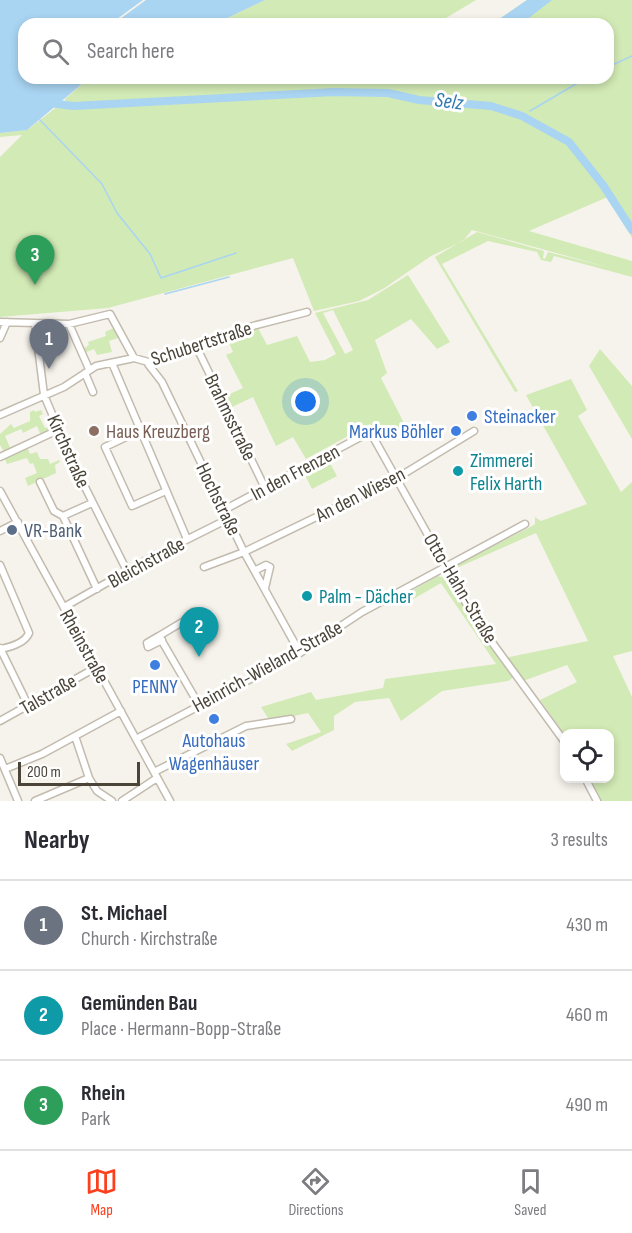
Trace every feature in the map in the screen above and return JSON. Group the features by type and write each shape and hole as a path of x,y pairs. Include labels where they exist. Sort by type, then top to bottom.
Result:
{"street":[{"name":"Schubertstraße","path":"0,415 64,387 87,371 134,358 148,364 254,326 307,312"},
{"path":"0,338 4,322 69,324 110,314 134,358"},
{"name":"Kirchstraße","path":"34,323 44,395 92,503 127,571"},
{"path":"69,324 93,392"},
{"name":"Brahmsstraße","path":"196,346 265,488"},
{"path":"112,363 186,539"},
{"name":"Hochstraße","path":"148,364 162,382 244,552 300,652"},
{"path":"0,457 58,430"},
{"path":"141,430 105,447 132,506 166,491"},
{"name":"An den Wiesen","path":"204,567 244,552 397,478 474,431"},
{"name":"In den Frenzen","path":"224,510 365,435"},
{"name":"Otto-Hahn-Straße","path":"365,435 374,436 491,643 538,701 560,735"},
{"path":"40,482 54,511 63,516 98,589"},
{"name":"Rheinstraße","path":"0,491 170,801"},
{"path":"63,516 92,503"},
{"name":"Bleichstraße","path":"64,607 186,539 228,519"},
{"path":"0,531 18,522"},
{"name":"Heinrich-Wieland-Straße","path":"136,739 300,652 362,612 525,524"},
{"path":"0,565 29,629 27,638 0,649 28,705"},
{"name":"Hochstraße","path":"256,570 266,565 270,567 265,588"},
{"path":"193,612 161,638 199,705"},
{"name":"Talstraße","path":"0,721 97,667"},
{"path":"5,769 37,757 121,711"},
{"path":"122,801 156,775 246,726 291,718"},
{"path":"75,736 89,778 97,791 112,801"},
{"path":"0,758 18,801"},
{"path":"35,801 89,778"},
{"path":"588,783 597,801"}],"green space":[{"path":"265,0 476,0 446,18 228,18"},
{"path":"527,0 632,0 632,238 610,196 529,231 632,261 632,277 554,256 551,262 541,260 537,252 488,241 442,264 518,391 515,392 435,257 458,243 431,256 383,289 359,301 314,311 293,258 108,308 0,317 0,157 22,135 0,137 0,133 27,130 58,106 73,106 66,103 65,99 82,84 614,84 614,18 501,18","holes":["472,230 611,268 548,252 545,259 543,258 544,251 477,232 464,240"]},
{"path":"408,275 450,342 437,349 411,319 375,340 387,373 381,378 405,425 379,440 370,424 306,459 293,437 276,446 253,397 228,409 223,397 243,388 226,355 233,352 228,340 258,328 267,345 297,336 310,362 325,360 336,354 315,313 368,300","holes":["333,310 353,350 345,354 323,313"]},
{"path":"116,327 121,337 109,341 112,352 97,355 94,349 84,353 83,349 89,345 88,342 106,336 105,332"},
{"path":"600,349 632,386 632,439 589,366"},
{"path":"571,379 587,410 578,416 621,492 632,482 632,651 613,656 632,697 632,801 600,801 591,783 614,783 614,729 560,729 540,700 577,682 567,665 523,681 504,658 588,641 536,533 452,570 454,566 532,526 535,524 535,517 541,521 587,504 526,395"},
{"path":"34,410 35,412 41,410 43,414 39,416 45,428 51,426 57,429 41,436 37,426 23,433 21,429 5,436 11,450 5,453 0,445 0,434 11,424 14,428 30,421 30,412"},
{"path":"27,447 30,454 37,452 40,459 48,459 50,464 59,460 60,462 55,465 56,473 28,486 25,478 37,473 33,463 30,464 27,458 7,464 4,457"},
{"path":"327,458 337,476 312,489 303,471"},
{"path":"438,576 448,579 475,626 514,677 508,681 442,691 401,721 389,698 355,702 334,716 334,730 292,751 286,744 321,732 308,713 270,721 261,707 311,692 316,700 383,688 385,679 496,664 441,583 403,605 399,598"}],"water":[{"path":"0,0 143,0 118,18 18,18 18,84 82,84 27,130 0,133"},
{"path":"146,0 265,0 228,18 121,18"},
{"path":"527,0 552,0 529,18 501,18"}],"waterway":[{"path":"614,64 632,56"},
{"path":"530,111 576,84"},
{"name":"Selz","path":"50,103 73,106 334,92 388,93 419,100 491,106 522,116 569,142 603,185 632,230"},
{"name":"Selz","path":"522,116 526,114"},
{"path":"40,120 102,184 117,213 150,254 161,278 236,253"},
{"path":"165,294 229,277"}],"place":[{"name":"Rhein","path":"35,285"},
{"name":"St. Michael","path":"49,369"},
{"name":"Steinacker","path":"472,416"},
{"name":"Haus Kreuzberg","path":"94,431"},
{"name":"Markus Böhler","path":"456,431"},
{"name":"Zimmerei Felix Harth","path":"458,471"},
{"name":"VR-Bank","path":"12,530"},
{"name":"Palm - Dächer","path":"307,596"},
{"name":"Gemünden Bau","path":"199,657"},
{"name":"PENNY","path":"155,665"},
{"name":"Autohaus Wagenhäuser","path":"214,719"}]}
